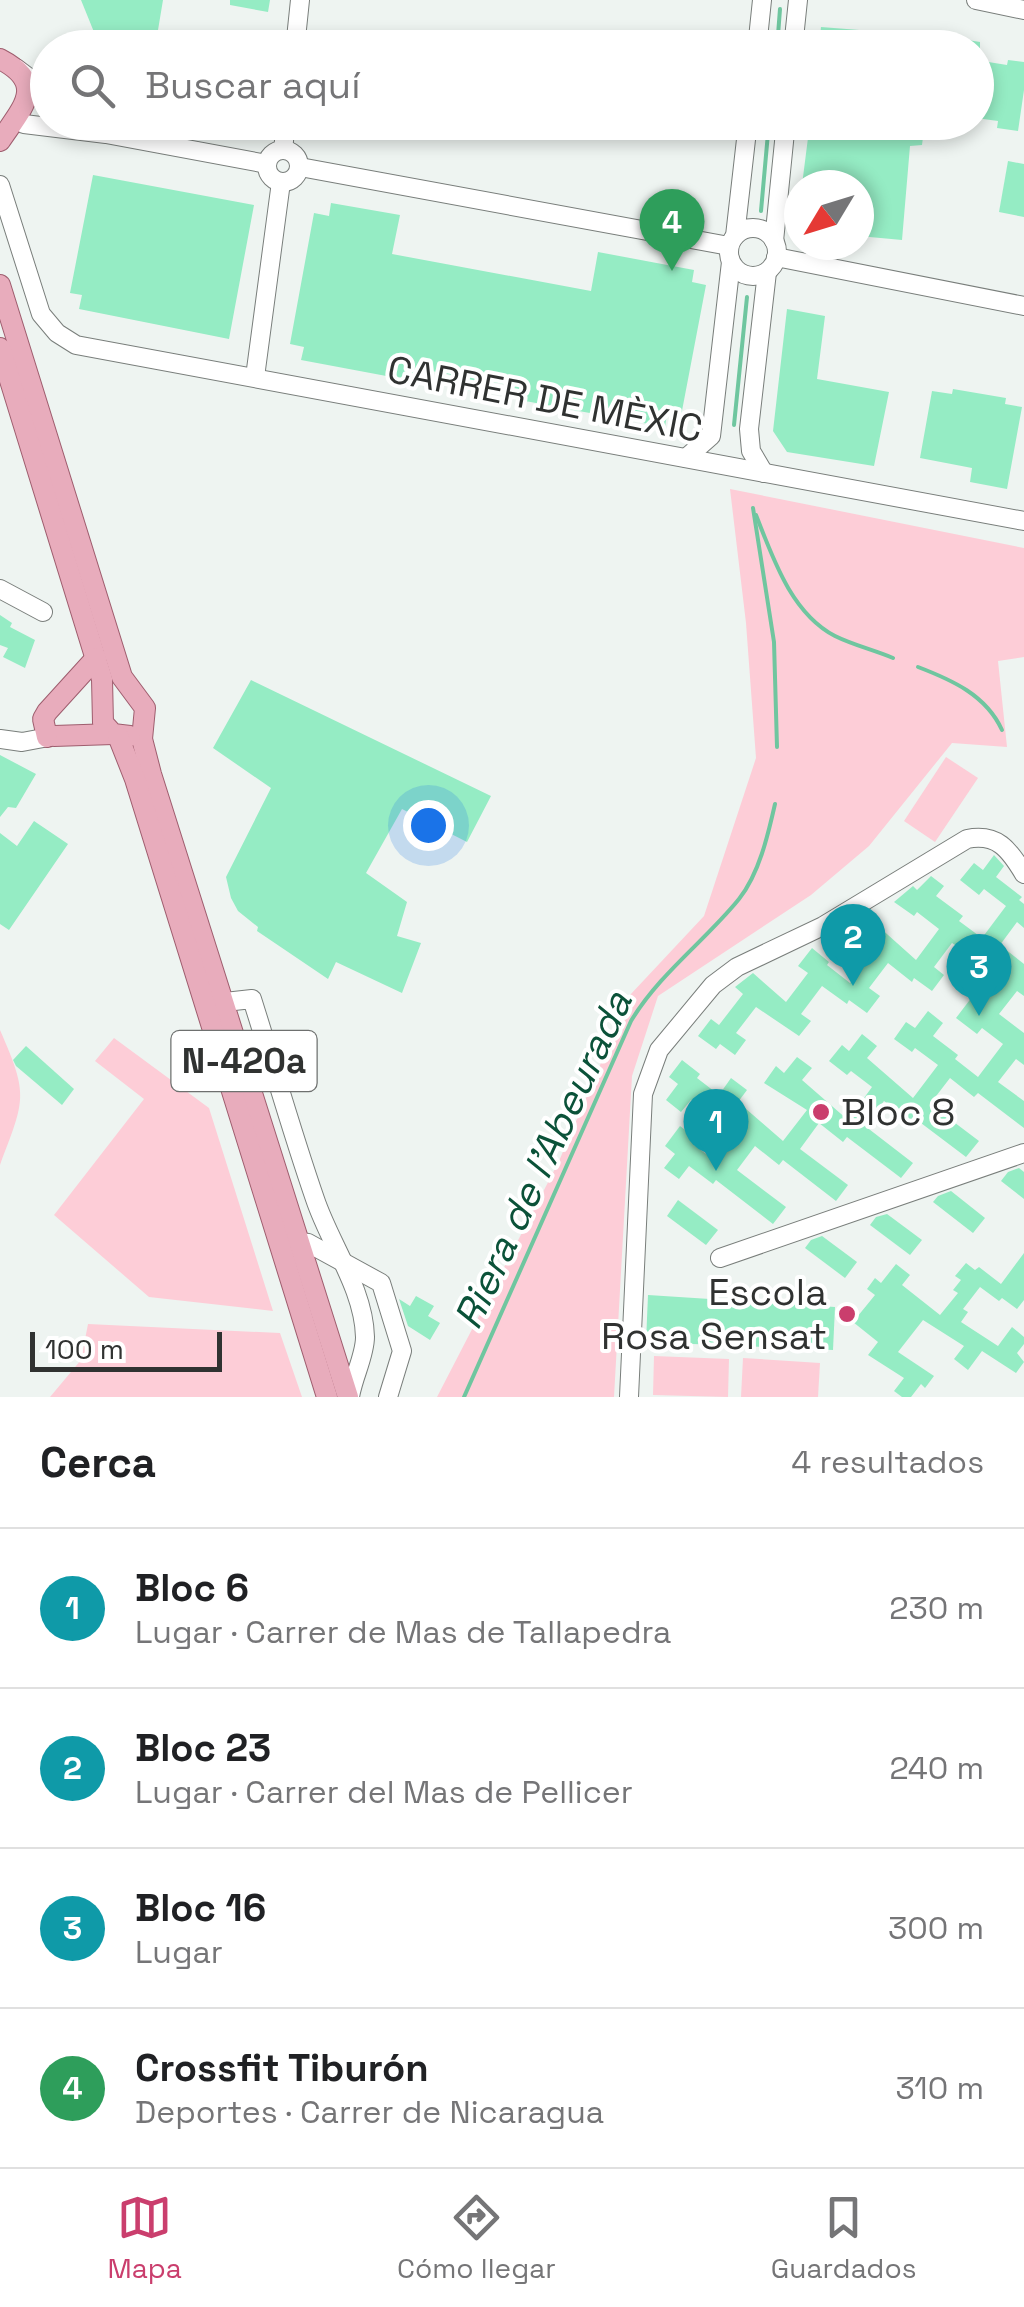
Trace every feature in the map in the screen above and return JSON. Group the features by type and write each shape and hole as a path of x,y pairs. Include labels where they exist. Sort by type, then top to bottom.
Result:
{"main road":[{"path":"7,62 27,82 29,93 9,128"},
{"name":"N-420a","path":"0,285 122,677 145,708 142,740 152,778 349,1397"},
{"name":"N-420a","path":"0,348 102,679 102,723 115,735 135,779 326,1397"},
{"path":"51,737 43,719 96,658"},
{"path":"51,737 103,706 115,694 134,694"},
{"path":"51,737 132,736 143,726"}],"street":[{"path":"297,30 300,0"},
{"path":"758,30 762,0"},
{"path":"795,30 798,0"},
{"path":"976,0 1024,10"},
{"path":"7,62 30,79"},
{"path":"0,158 9,128"},
{"path":"153,140 267,164"},
{"path":"283,150 284,140"},
{"path":"686,458 711,436 746,140"},
{"path":"764,473 751,451 749,429 784,140"},
{"path":"283,150 296,156 300,166 294,179 281,182 272,178 267,164 274,153 283,150"},
{"path":"300,166 731,248"},
{"path":"256,377 281,182"},
{"name":"CARRER DE MÈXIC","path":"0,185 41,314 57,333 76,345 1024,521"},
{"path":"731,248 742,230 756,228 764,231 772,256"},
{"path":"731,248 742,273 750,276 772,256"},
{"path":"772,256 929,294 1024,306"},
{"path":"895,497 899,475"},
{"path":"0,589 43,612"},
{"path":"0,739 22,742 51,737"},
{"path":"629,1397 643,1094 659,1050 713,985 736,966 823,926 967,839 984,836 1005,847 1024,874"},
{"path":"225,1002 252,998 316,1203 362,1319 365,1342 349,1397"},
{"path":"720,1258 1024,1153"},
{"path":"300,1242 381,1283 402,1351 388,1397"}],"shaded area":[{"path":"730,489 1024,548 1024,657 998,661 1007,747 952,743 869,846 811,895 658,996 632,1076 614,1397 437,1397 559,1161 630,995 704,916 756,758 746,623"},
{"path":"946,757 978,778 935,842 904,821"},
{"path":"0,1030 16,1070 20,1098 0,1165"},
{"path":"114,1038 209,1108 273,1311 149,1297 54,1215 144,1099 95,1061"},
{"path":"88,1324 280,1333 302,1397 50,1397 81,1360"},
{"path":"654,1356 729,1359 728,1397 653,1395"},
{"path":"743,1358 820,1363 818,1397 741,1397"}],"building":[{"path":"81,0 163,0 158,30 93,30"},
{"path":"230,0 270,0 268,12 230,5"},
{"path":"1024,62 1018,131 997,128 998,121 994,120 994,63"},
{"path":"808,140 923,140 922,145 910,146 902,240 874,237 874,170 804,170"},
{"path":"1008,161 1024,164 1024,217 999,212"},
{"path":"93,175 254,205 229,339 79,309 82,295 70,293"},
{"path":"331,203 400,215 392,254 591,291 598,252 694,270 692,282 706,285 681,416 667,414 665,427 509,398 511,385 486,381 483,393 455,388 457,376 432,371 429,384 301,360 304,347 290,344 314,213 329,216"},
{"path":"787,309 825,316 817,379 889,392 874,466 787,452 773,431"},
{"path":"953,389 1006,398 1005,404 1022,407 1007,489 970,482 972,468 920,458 932,391 952,394"},
{"path":"0,615 12,623 10,627 35,640 25,668 3,657 8,648 0,645"},
{"path":"251,680 491,796 467,842 402,809 366,873 407,902 397,936 421,943 402,993 336,962 328,979 257,931 258,927 238,911 231,898 226,877 271,788 213,748"},
{"path":"0,755 36,774 16,808 8,807 0,817"},
{"path":"34,821 68,844 9,930 0,924 0,833 17,846"},
{"path":"994,855 1004,866 996,877 1022,897 1019,900 1024,904 1024,928 1017,922 1000,945 1024,964 1024,996 1017,991 999,1014 1024,1033 1024,1065 1016,1059 998,1082 1024,1101 1024,1128 978,1093 974,1097 950,1078 930,1104 979,1141 966,1157 913,1117 910,1121 884,1101 865,1126 913,1163 901,1178 847,1137 843,1142 819,1123 800,1149 848,1185 836,1201 783,1160 779,1165 755,1146 737,1170 786,1207 773,1224 716,1180 713,1184 689,1166 679,1179 664,1168 675,1154 665,1146 680,1126 698,1140 694,1145 718,1163 741,1132 691,1100 681,1112 666,1100 678,1084 669,1077 682,1060 719,1095 731,1078 747,1090 738,1102 783,1141 807,1110 764,1083 776,1066 784,1073 797,1057 812,1068 802,1080 848,1120 872,1087 829,1061 842,1045 849,1051 862,1034 877,1046 867,1058 913,1098 938,1065 894,1039 906,1022 915,1028 928,1011 943,1023 933,1036 978,1077 1003,1044 982,1028 977,1034 956,1018 972,997 979,1002 999,975 952,943 934,967 944,975 932,991 914,978 912,982 888,963 869,988 880,996 867,1013 822,986 801,1014 811,1021 799,1036 756,1007 736,1033 746,1040 735,1055 720,1044 716,1049 698,1036 711,1019 719,1025 743,994 735,987 753,973 786,1002 808,973 798,966 812,948 850,983 876,949 866,942 878,926 916,960 939,929 917,912 914,916 894,902 913,886 917,890 931,876 944,886 936,896 963,916 959,921 982,938 1006,906 984,889 979,895 960,880 974,863 983,870"},
{"path":"26,1046 74,1089 62,1105 16,1066 13,1060"},
{"path":"1019,1168 1024,1172 1024,1199 1001,1181 1008,1172"},
{"path":"951,1191 985,1218 973,1233 933,1202"},
{"path":"678,1200 718,1230 706,1245 667,1216"},
{"path":"887,1214 922,1240 910,1255 870,1225 876,1217"},
{"path":"822,1236 857,1262 845,1278 805,1248 811,1240"},
{"path":"1024,1253 1024,1300 1017,1309 980,1287 963,1309 968,1312 961,1322 998,1346 1012,1327 1024,1337 1017,1353 1024,1362 1016,1373 982,1351 968,1370 954,1359 964,1346 923,1320 898,1352 934,1376 911,1397 894,1391 904,1378 868,1355 878,1342 853,1322 875,1295 867,1289 875,1278 881,1283 896,1264 910,1275 902,1285 940,1315 958,1293 953,1290 961,1280 955,1276 966,1263 975,1270 979,1267 1001,1284"},
{"path":"648,1295 835,1307 833,1350 646,1342"},
{"path":"416,1296 434,1306 428,1316 440,1323 430,1340 408,1326 399,1299 410,1306"}],"waterway":[{"name":"Riera de l'Abeurada","path":"778,30 780,9"},
{"name":"Riera de l'Abeurada","path":"761,211 767,140"},
{"name":"Riera de l'Abeurada","path":"734,425 747,297"},
{"name":"Riera de l'Abeurada","path":"753,508 774,642 777,747"},
{"path":"756,515 785,583 806,613 835,636 893,658"},
{"path":"918,667 955,683 977,698 1002,730"},
{"name":"Riera de l'Abeurada","path":"464,1397 631,1021 655,988 746,889 762,854 775,804"}],"place":[{"name":"Crossfit Tiburón","path":"672,271"},
{"name":"Bloc 23","path":"853,986"},
{"name":"Bloc 16","path":"979,1016"},
{"name":"Bloc 8","path":"821,1112"},
{"name":"Bloc 6","path":"716,1171"},
{"name":"Escola Rosa Sensat","path":"847,1314"}]}
